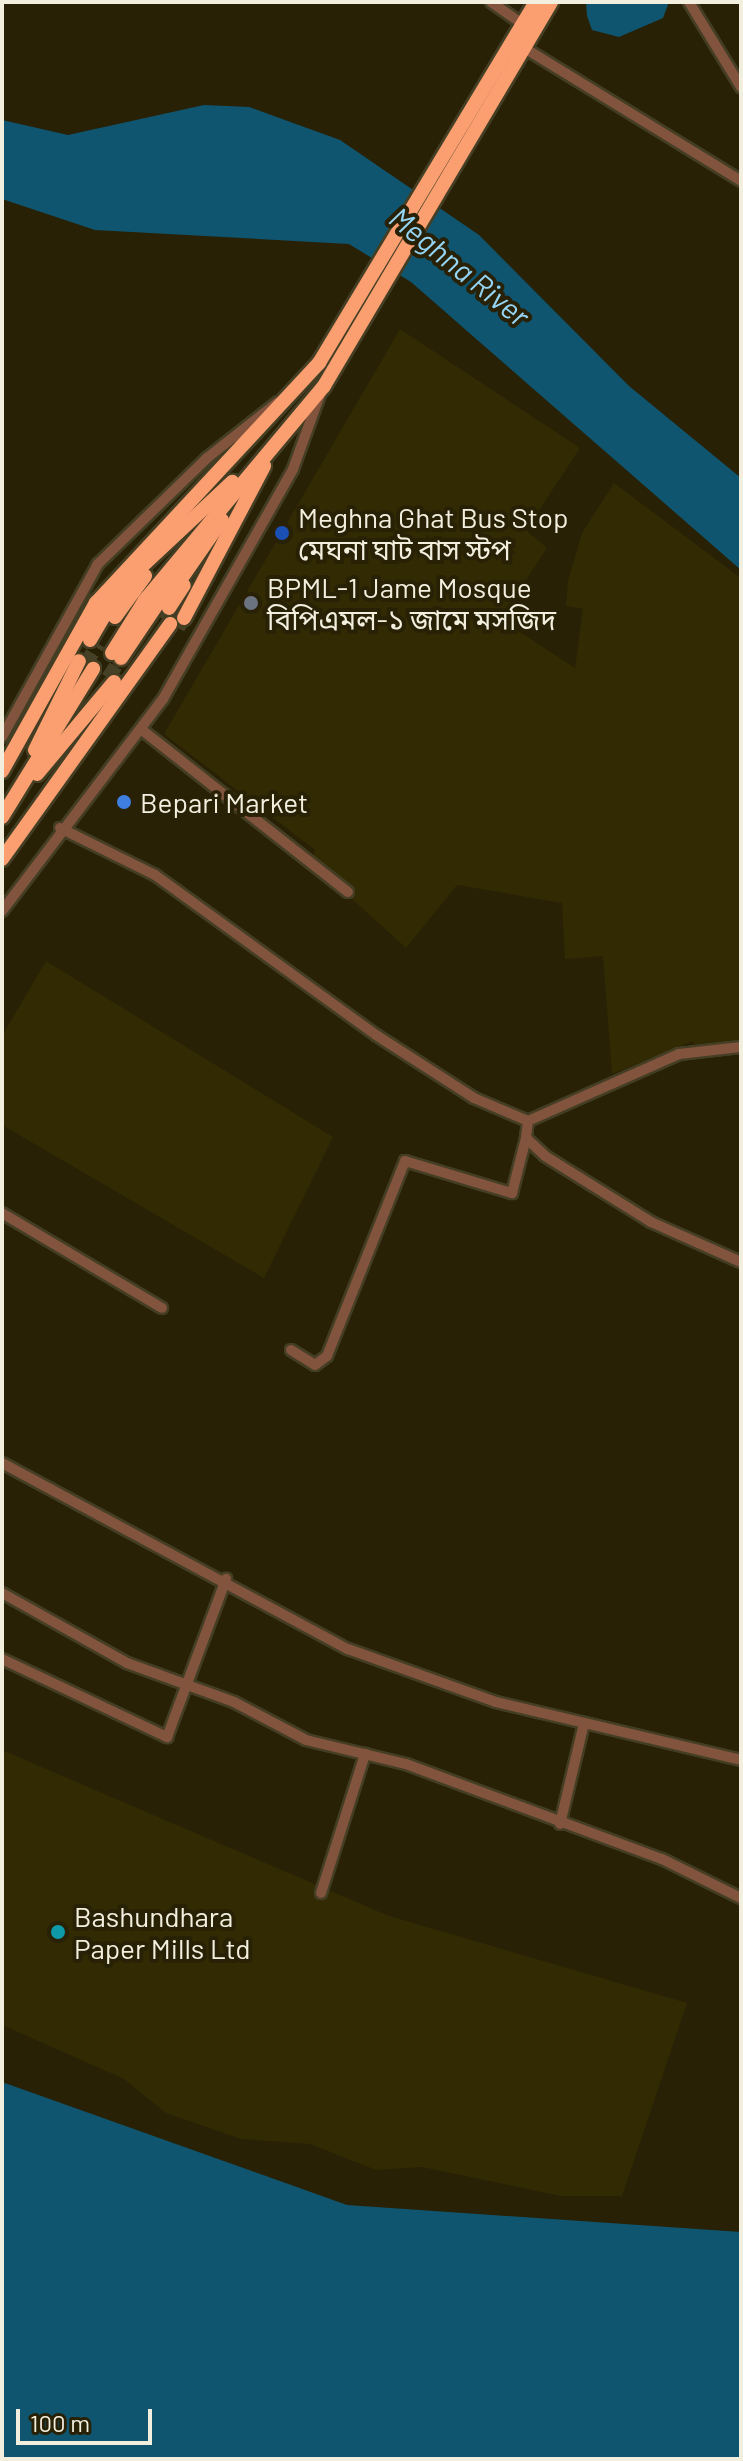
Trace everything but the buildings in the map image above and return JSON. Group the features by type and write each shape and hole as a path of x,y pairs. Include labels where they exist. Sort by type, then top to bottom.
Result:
{"highway":[{"path":"2,859 113,653 138,595 324,386 536,2"},
{"path":"2,771 96,603 319,363 463,139 526,49 551,2"},
{"path":"113,653 173,618 242,508 277,441"},
{"path":"113,653 277,441"},
{"path":"2,817 97,671 14,798"}],"street":[{"path":"491,2 524,25"},
{"path":"689,2 741,87"},
{"path":"526,49 741,181"},
{"path":"2,911 60,828 142,730 293,469 324,386"},
{"path":"2,737 98,564 250,419 297,390"},
{"path":"142,730 348,892"},
{"path":"60,828 155,875 376,1035 474,1098 528,1121 679,1054 741,1047"},
{"path":"291,1350 315,1365 327,1356 405,1161 512,1193 528,1121"},
{"path":"526,1138 651,1222 741,1262"},
{"path":"2,1213 162,1308"},
{"path":"2,1463 226,1579 348,1649 496,1702 741,1760"},
{"path":"2,1659 167,1737 226,1579"},
{"path":"2,1593 127,1663 187,1686 306,1740 365,1754 662,1859 741,1898"},
{"path":"560,1824 584,1723"},
{"path":"321,1893 365,1754"}],"shaded area":[{"path":"400,329 580,448 526,530 547,548 500,619 575,668 583,609 566,606 568,581 582,533 614,483 741,578 741,1045 695,1057 693,1041 612,1074 603,956 565,959 562,903 457,885 406,948 311,862 315,850 164,734"},
{"path":"46,961 333,1137 264,1278 2,1125 2,1036"},
{"path":"2,1750 389,1916 687,2003 622,2196 561,2196 422,2167 376,2170 310,2144 241,2139 166,2113 124,2079 2,2025"}],"water":[{"path":"586,2 669,2 663,18 619,37 592,30 587,16"},
{"name":"Meghna River","path":"204,105 249,107 340,140 479,235 629,386 741,478 741,570 411,282 349,244 95,230 2,199 2,120 68,135"},
{"path":"2,2082 347,2205 741,2232 741,2459 2,2459"}],"tunnel":[{"path":"163,619 169,608"},
{"path":"178,628 184,618"},
{"path":"85,665 98,644"},
{"path":"108,678 121,658"}],"place":[{"name":"Meghna Ghat Bus Stop মেঘনা ঘাট বাস স্টপ","path":"282,533"},
{"name":"BPML-1 Jame Mosque বিপিএমল-১ জামে মসজিদ","path":"251,603"},
{"name":"Bepari Market","path":"124,802"},
{"name":"Bashundhara Paper Mills Ltd","path":"58,1932"}]}
